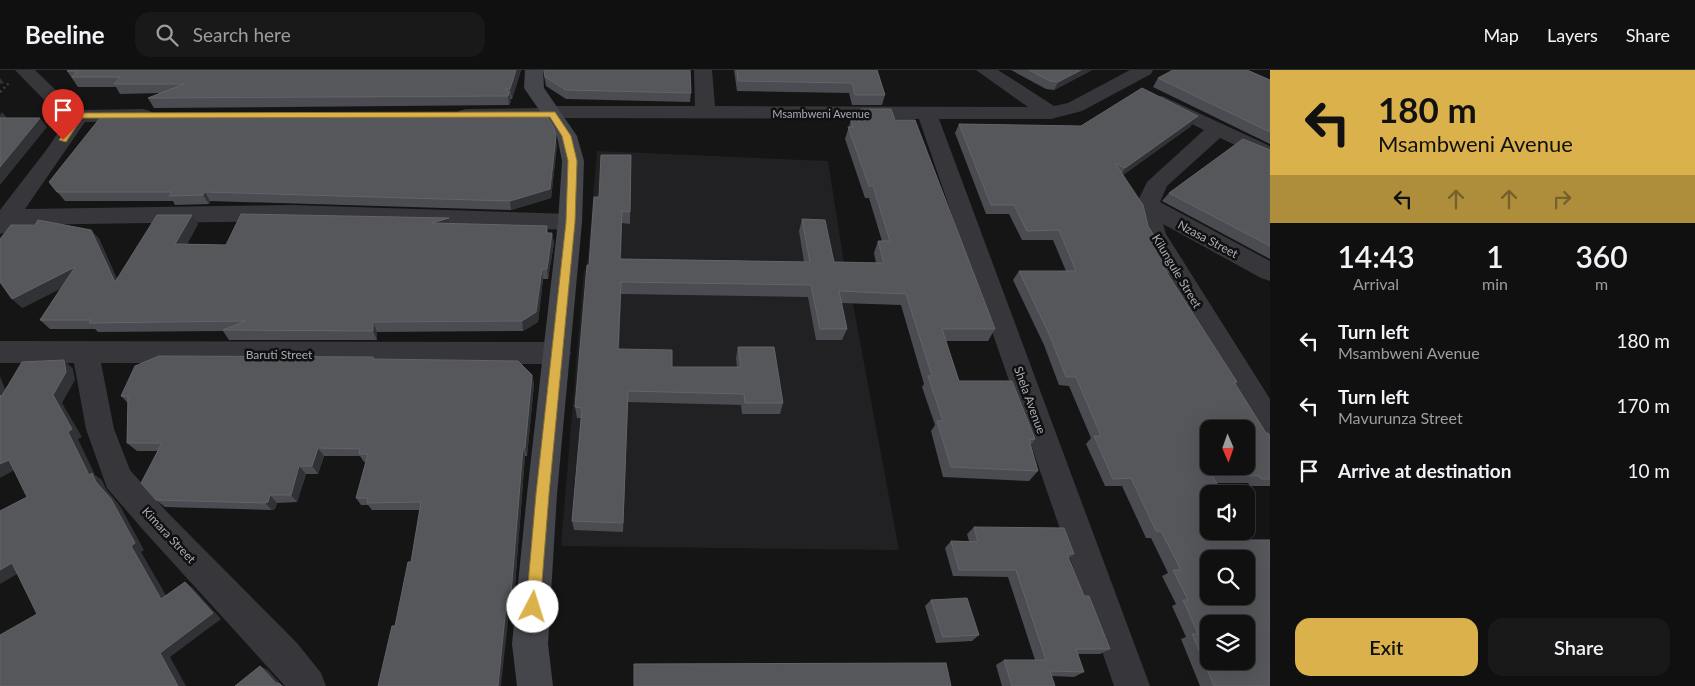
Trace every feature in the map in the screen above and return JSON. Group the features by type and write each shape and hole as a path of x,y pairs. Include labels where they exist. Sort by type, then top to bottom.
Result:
{"street":[{"path":"24,70 58,102 79,116 159,115"},
{"path":"534,70 534,88 567,136 572,161 570,222 542,494 530,644 534,686"},
{"path":"703,70 705,112"},
{"path":"985,70 1051,113"},
{"name":"Msambweni Avenue","path":"444,115 705,112 1051,113 1137,89 1144,70"},
{"path":"1137,89 1270,154"},
{"name":"Shela Avenue","path":"927,113 1132,686"},
{"path":"3,221 55,153 79,116"},
{"path":"1147,206 1158,182 1217,129"},
{"name":"Nzasa Street","path":"1147,206 1270,272"},
{"name":"Kilungule Street","path":"1147,206 1154,234 1269,419"},
{"path":"3,221 292,213 570,222"},
{"name":"Baruti Street","path":"0,352 86,354 558,353"},
{"name":"Kimara Street","path":"86,354 100,429 118,478 156,522 284,656 308,686"}],"shaded area":[{"path":"597,151 828,161 845,269 587,268"},
{"path":"584,270 847,272 899,550 561,546"}],"building":[{"path":"68,70 516,70 510,89 505,89 509,92 508,96 148,98 184,84 114,84 120,77 72,77 77,71"},
{"path":"544,70 690,70 691,93 566,90 545,77"},
{"path":"737,70 877,70 885,95 855,95 852,83 738,81"},
{"path":"1029,70 1081,70 1058,82 1050,81"},
{"path":"1173,70 1247,70 1270,80 1270,132 1158,78"},
{"path":"1142,88 1198,116 1125,168 1115,163 1143,205 1148,226 1173,267 1163,267 1237,382 1234,382 1266,433 1270,436 1270,479 1261,479 1259,476 1212,475 1218,485 1200,485 1200,540 1270,540 1270,686 1214,686 1207,670 1255,670 1255,615 1200,615 1200,653 1192,634 1198,634 1183,600 1188,600 1173,570 1181,570 1161,531 1156,531 1131,478 1113,479 1094,436 1101,436 1076,377 1066,377 1050,336 1019,271 1076,271 1059,230 1027,231 1014,205 991,205 959,124 1081,126"},
{"path":"861,109 891,109 895,120 915,120 995,329 942,329 959,381 1012,381 1035,439 1029,440 1038,471 951,467 937,421 943,421 928,376 932,376 906,294 839,291 847,329 820,329 811,285 621,282 618,349 672,350 672,367 741,367 738,347 774,347 783,403 745,403 744,394 628,391 623,523 572,521 582,408 575,407 594,197 599,197 601,155 631,155 630,212 622,211 620,259 810,262 802,219 825,220 834,262 884,263 878,241 890,241 873,186 869,186 848,127 853,127 851,120 864,120"},
{"path":"503,113 501,117 547,117 554,128 556,136 550,189 510,201 205,192 203,195 169,196 172,192 57,192 49,182 100,118 109,115"},
{"path":"0,118 40,118 0,167"},
{"path":"1243,139 1270,150 1270,246 1169,193"},
{"path":"241,214 449,218 432,223 547,226 546,233 552,233 547,269 542,269 536,312 522,321 373,322 373,331 223,330 246,321 89,323 91,320 40,320 75,267 12,299 0,282 0,239 11,225 35,225 38,220 91,230 115,282 157,215 192,215 175,244 226,245"},
{"path":"159,356 373,357 373,359 518,361 532,375 525,448 523,448 510,606 506,606 498,686 378,686 392,626 395,626 408,562 411,562 421,502 367,503 368,498 356,498 368,454 359,454 360,449 318,448 312,466 299,466 291,495 270,495 268,502 265,503 156,500 141,483 162,443 127,443 128,396 121,396 135,366"},
{"path":"64,360 66,372 53,395 72,429 68,432 89,475 92,473 96,482 111,499 135,543 131,546 161,599 185,582 213,613 160,653 178,686 0,686 0,635 37,614 12,563 0,570 0,511 27,497 9,460 0,464 0,395 1,397 22,362"},
{"path":"974,527 1064,528 1074,554 1067,554 1084,596 1089,596 1110,649 1076,649 1084,672 1050,671 1055,686 1012,686 1004,660 1046,660 1016,570 959,570 951,541 978,542"},
{"path":"967,598 979,635 943,637 931,600"},
{"path":"946,663 951,686 634,686 634,664"},
{"path":"260,666 276,683 282,686 235,686"}],"route":[{"path":"63,140 79,116 552,114 567,136 572,161 570,222 542,494 533,607"}]}
